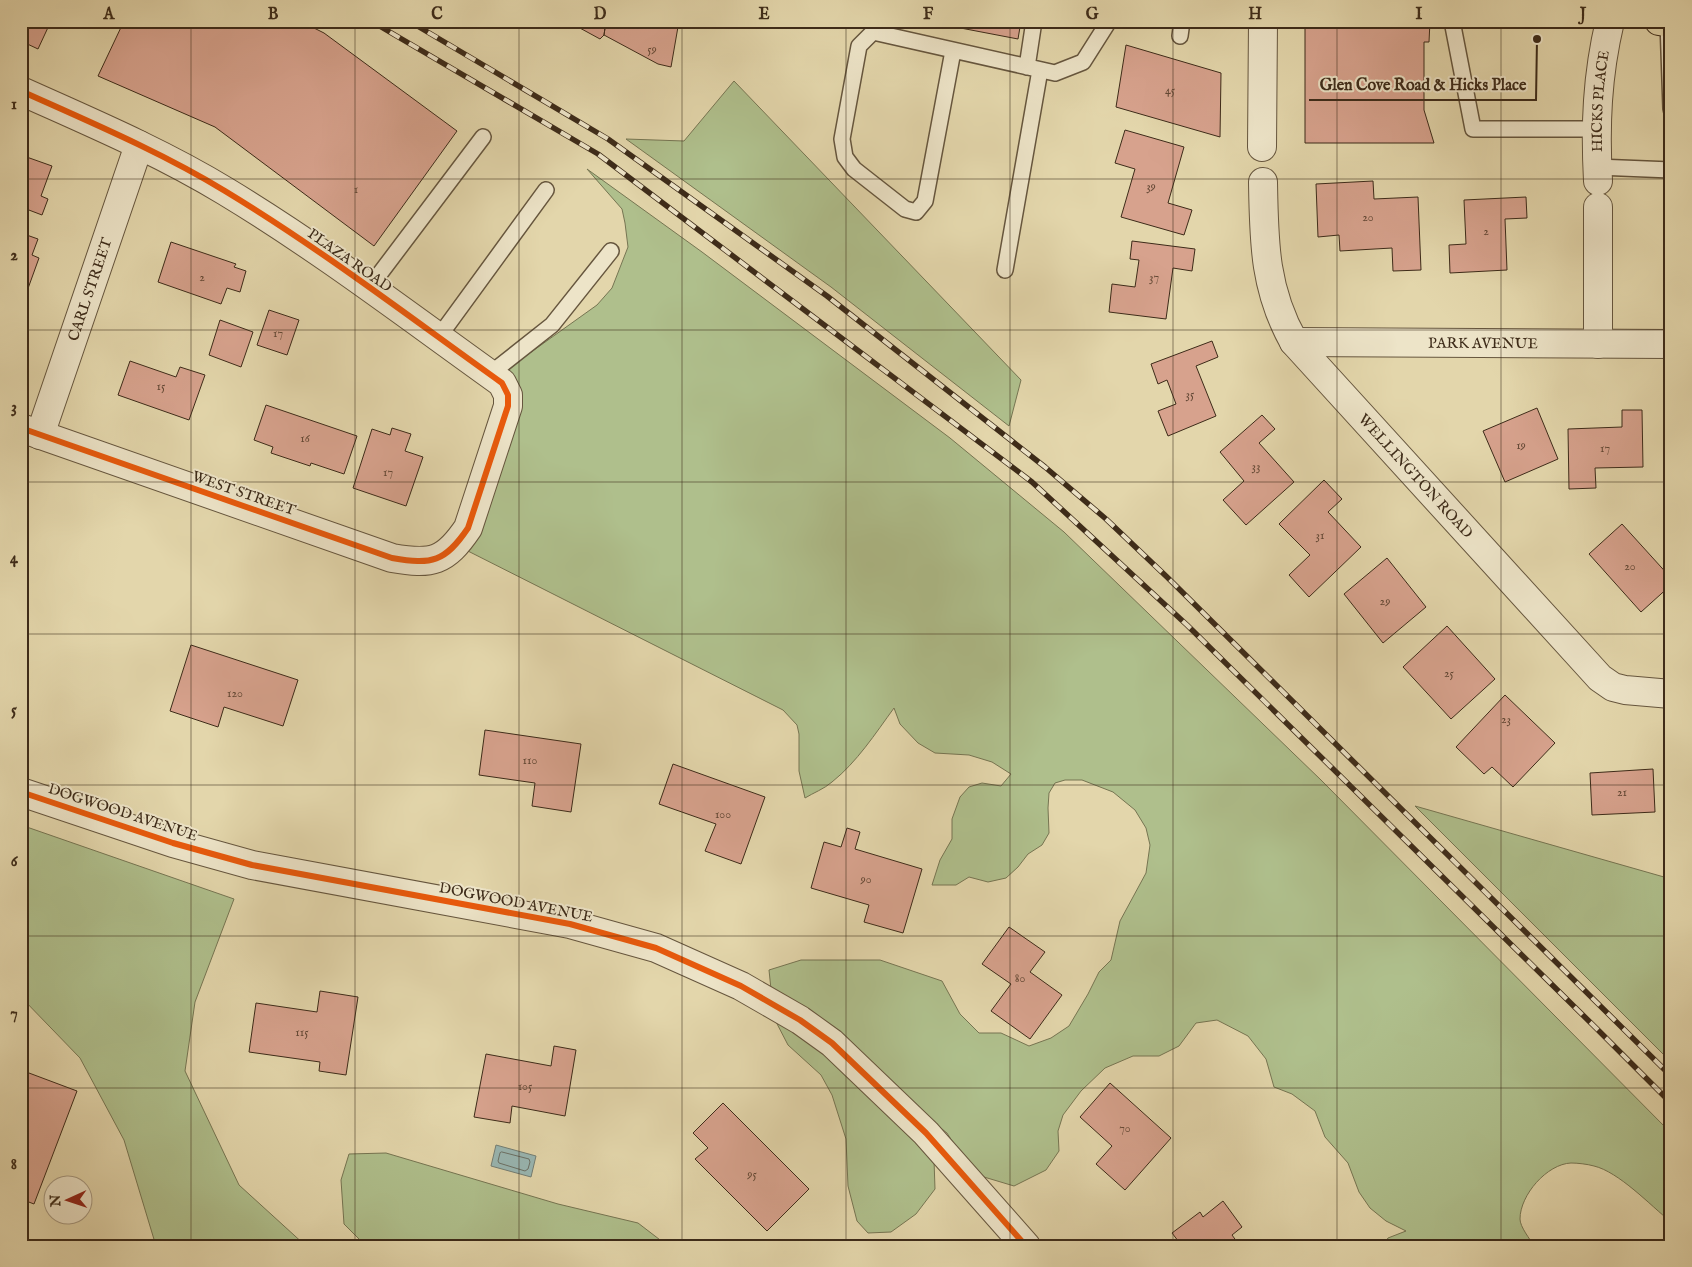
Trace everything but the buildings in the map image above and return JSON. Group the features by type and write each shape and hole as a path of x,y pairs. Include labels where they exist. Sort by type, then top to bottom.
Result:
{"street":[{"path":"1262,147 1264,21"},
{"name":"HICKS PLACE","path":"1598,344 1596,129 1599,78 1610,21"},
{"name":"PLAZA ROAD","path":"21,91 139,145 223,190 278,224 502,382 508,395 508,406 468,528 456,545"},
{"name":"CARL STREET","path":"31,431 139,145"},
{"name":"WELLINGTON ROAD","path":"1263,182 1264,241 1267,268 1282,321 1294,342 1600,678 1613,687 1625,690 1671,694"},
{"name":"PARK AVENUE","path":"1294,342 1671,344"},
{"name":"WEST STREET","path":"31,431 392,558 418,563 440,557 456,545"},
{"name":"DOGWOOD AVENUE","path":"21,792 173,843 252,865 570,924 656,948 741,986 800,1020 832,1043 926,1133 1026,1246"}],"lane":[{"path":"1005,270 1033,69 1034,21"},
{"path":"954,51 925,201 916,212 905,209 854,170 845,157 842,139 860,46 874,27 954,51 1054,73 1083,62 1109,21"},
{"path":"1452,21 1474,129 1596,129"},
{"path":"1666,22 1671,110"},
{"path":"369,288 483,138"},
{"path":"1598,185 1671,170"},
{"path":"438,338 546,190"},
{"path":"490,374 552,325 612,251"}],"green space":[{"path":"734,81 1021,380 1009,426 831,287 626,139 684,141"},
{"path":"587,169 702,252 950,438 1064,532 1321,780 1671,1133 1671,1222 1624,1182 1604,1169 1571,1163 1553,1169 1544,1175 1536,1182 1525,1200 1521,1210 1520,1222 1534,1246 1382,1246 1388,1238 1406,1231 1386,1221 1370,1208 1359,1192 1348,1163 1325,1137 1315,1111 1292,1094 1274,1087 1266,1059 1248,1036 1217,1020 1196,1023 1179,1046 1159,1056 1133,1056 1105,1068 1081,1091 1063,1115 1058,1131 1059,1151 1046,1170 1014,1186 984,1177 961,1155 947,1133 918,1110 934,1160 935,1189 916,1214 891,1232 868,1233 857,1221 848,1186 846,1139 832,1095 821,1075 788,1045 774,1018 769,970 801,960 880,960 942,981 960,1014 979,1033 1001,1033 1029,1046 1051,1038 1069,1026 1099,972 1111,960 1120,921 1146,873 1150,845 1146,828 1135,810 1113,792 1082,780 1065,780 1055,783 1049,793 1049,833 1042,845 1028,854 1006,878 988,882 969,877 956,885 932,885 940,860 952,839 952,819 960,797 969,787 982,783 1001,786 1011,774 992,762 969,755 935,753 918,743 900,724 894,708 850,766 822,789 805,798 799,771 799,734 797,725 783,710 456,545 508,406 499,375 597,305 612,288 628,247 622,209"},
{"path":"1415,806 1671,879 1671,1062"},
{"path":"21,825 234,899 195,1002 185,1071 239,1185 306,1246 156,1246 124,1140 80,1058 21,997"},
{"path":"386,1153 558,1204 638,1223 668,1246 366,1246 344,1224 341,1180 349,1154"}],"water":[{"path":"496,1145 536,1156 531,1177 491,1166"}],"railway":[{"path":"371,21 598,154 1032,482 1187,625 1671,1103"},
{"path":"409,21 608,139 827,296 1045,467 1106,519 1167,577 1671,1076"}],"cycle path":[{"path":"21,91 176,163 261,213 365,284 502,383 508,395 508,406 468,528 452,548 428,561 392,558 21,428"},
{"path":"21,792 173,843 252,865 570,924 656,948 741,986 800,1020 832,1043 926,1133 1026,1246"}],"place":[{"name":"Glen Cove Road & Hicks Place","path":"1537,39"}]}
